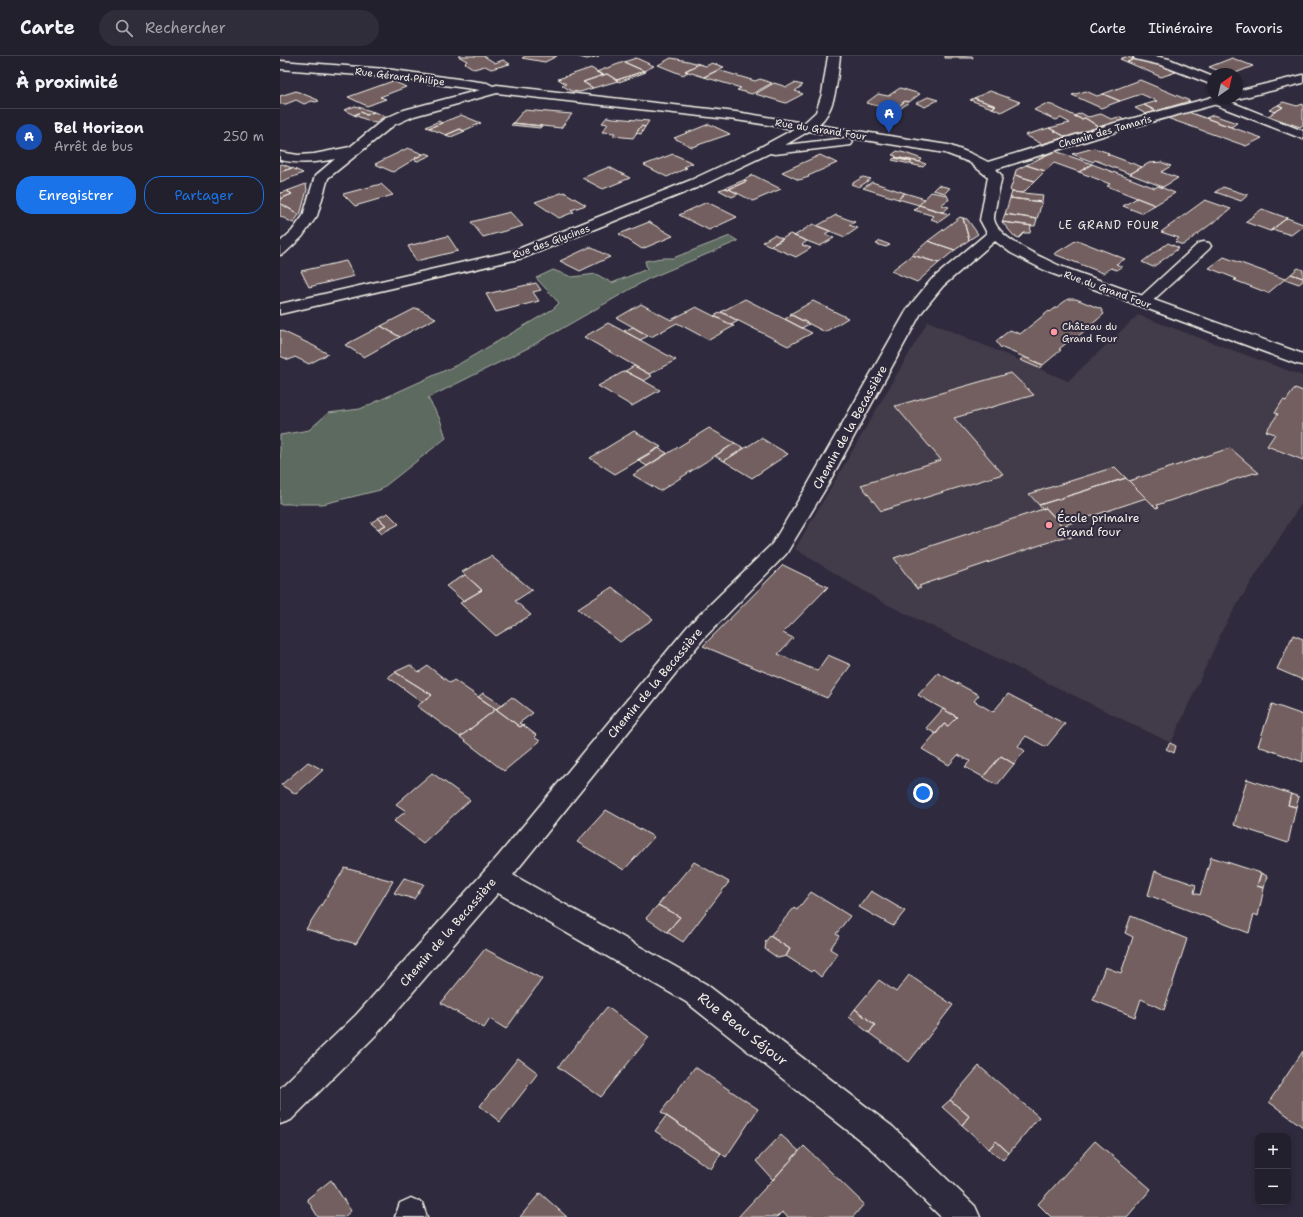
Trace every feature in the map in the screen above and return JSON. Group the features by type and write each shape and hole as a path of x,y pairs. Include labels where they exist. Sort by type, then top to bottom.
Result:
{"street":[{"name":"Rue des Glycines","path":"280,309 518,255 696,183 761,135 807,127 818,118 822,112 828,94 834,56"},
{"path":"1139,56 1165,62 1207,79"},
{"name":"Rue Gérard Philipe","path":"280,65 386,73 497,89"},
{"path":"1243,92 1303,79"},
{"path":"436,80 449,90 453,100"},
{"path":"280,250 297,234 310,216 322,176 389,122 409,113 497,89 736,116 761,135 826,142 884,140"},
{"name":"Chemin des Tamaris","path":"987,166 1120,126 1207,103"},
{"path":"809,108 824,104"},
{"path":"761,135 794,112"},
{"name":"Rue du Grand Four","path":"761,135 807,127 948,149 974,158 987,166 995,176 986,220 995,234 1016,250 1054,269 1303,360"},
{"path":"280,156 304,160 319,159 356,149"},
{"name":"Chemin de la Becassière","path":"280,1109 366,1025 496,878 696,632 779,549 818,486 914,311 937,283 995,234"},
{"name":"Rue Beau Séjour","path":"496,878 696,993 882,1138 964,1217"}],"lane":[{"path":"1232,104 1303,135"},
{"path":"1143,302 1204,246"}],"shaded area":[{"name":"École primaire Grand four","path":"1138,315 1303,376 1303,501 1223,629 1171,743 880,601 795,549 928,321 1068,381"}],"green space":[{"path":"730,236 738,241 648,279 528,348 428,398 440,419 446,438 380,490 323,504 280,504 280,435 309,430 328,413 360,409 459,364 553,309 559,303 536,278 553,270 572,277 596,274 612,283 647,269 645,261 661,258 673,258"}],"building":[{"path":"458,56 484,56 495,63 503,60 510,64 491,69 485,66 474,69 465,63 467,61"},
{"path":"525,56 557,56 545,62 522,58"},
{"path":"599,56 587,59 579,57"},
{"path":"945,56 972,56 973,58 945,58"},
{"path":"1125,57 1135,59 1127,62 1120,59"},
{"path":"636,58 654,66 644,71 624,62"},
{"path":"671,58 699,64 685,71 688,72 683,75 658,65"},
{"path":"1232,58 1253,66 1243,70 1243,68 1209,67"},
{"path":"1135,59 1158,64 1176,72 1161,77 1127,62"},
{"path":"624,62 644,71 617,80 607,74 603,75 596,72"},
{"path":"712,63 724,67 704,77 685,71 699,64 706,66"},
{"path":"591,68 603,75 583,82 593,88 580,92 571,91 562,85 566,84 558,79"},
{"path":"718,70 755,81 760,79 772,83 752,94 737,90 741,88 704,77"},
{"path":"644,71 646,72 619,82 617,80"},
{"path":"607,74 618,81 593,88 583,82"},
{"path":"1140,80 1190,101 1156,111 1144,105 1157,101 1141,94 1120,101 1103,94"},
{"path":"393,81 406,87 380,97 386,99 367,106 348,97"},
{"path":"774,83 787,87 794,83 803,85 795,91 803,94 786,103 755,94"},
{"path":"900,88 920,94 909,102 905,101 896,108 900,109 897,111 866,103 878,94 888,96"},
{"path":"296,91 319,101 312,101 304,104 296,100 286,104 280,104 280,96"},
{"path":"990,91 1020,102 1001,112 992,108 996,106 974,98"},
{"path":"1086,91 1097,96 1103,94 1120,101 1101,108 1072,95"},
{"path":"928,97 938,100 925,107 916,103"},
{"path":"974,98 996,106 992,108 970,100"},
{"path":"905,101 909,102 900,109 896,108"},
{"path":"1283,102 1297,106 1303,104 1303,125 1300,127 1268,116 1283,107 1278,105"},
{"path":"1045,104 1052,105 1081,119 1085,118 1099,127 1066,137 1049,128 1070,123 1061,118 1056,120 1034,110"},
{"path":"1144,105 1156,111 1146,114 1135,108"},
{"path":"1278,105 1283,107 1275,112 1269,110"},
{"path":"355,106 374,112 366,115 361,112 354,115 344,110"},
{"path":"524,110 572,114 561,128 513,123"},
{"path":"361,112 366,115 374,112 385,116 375,123 354,115"},
{"path":"1188,112 1262,138 1246,146 1167,118"},
{"path":"1081,113 1088,117 1101,114 1111,119 1119,117 1124,120 1099,127 1085,118 1081,119 1074,116"},
{"path":"461,115 481,123 463,131 460,129 446,135 429,128"},
{"path":"1213,115 1237,123 1231,127 1206,118"},
{"path":"607,117 649,121 645,127 641,126 633,138 613,136 615,133 602,132 608,124 602,123"},
{"path":"439,121 442,123 429,128 426,127"},
{"path":"513,123 542,126 540,128 511,125"},
{"path":"709,124 730,134 692,147 674,138"},
{"path":"641,126 645,127 641,134 636,133"},
{"path":"1049,128 1066,137 1042,144 1025,135"},
{"path":"460,129 465,131 451,137 446,135"},
{"path":"408,148 423,154 393,172 375,164"},
{"path":"1094,148 1142,167 1130,174 1095,160 1093,162 1072,154"},
{"path":"897,151 922,159 920,162 895,157 896,156 892,155"},
{"path":"1055,151 1092,164 1079,172 1054,163 1045,171 1026,165"},
{"path":"426,153 431,155 418,161 415,160 415,158"},
{"path":"673,154 693,163 684,167 687,168 667,177 644,165"},
{"path":"820,155 837,163 808,176 809,177 799,180 782,172"},
{"path":"895,157 926,164 923,167 910,164 912,162"},
{"path":"894,158 912,162 910,164 892,160"},
{"path":"1162,162 1171,166 1161,172 1178,178 1163,187 1130,174 1149,163"},
{"path":"282,164 292,168 280,172 280,165"},
{"path":"1092,164 1155,188 1158,186 1175,193 1155,205 1107,186 1110,184 1079,172"},
{"path":"1026,165 1045,171 1035,181 1015,175 1016,170"},
{"path":"609,167 630,178 603,189 582,178"},
{"path":"292,168 303,173 280,182 280,172"},
{"path":"753,175 781,189 753,201 729,189 747,181 744,180"},
{"path":"1015,175 1035,181 1023,193 1012,192 1010,190"},
{"path":"863,177 871,179 859,187 851,184"},
{"path":"744,180 747,181 729,189 725,188"},
{"path":"872,182 905,193 898,199 863,188"},
{"path":"306,184 307,190 300,215 280,203 280,199 292,194 287,191"},
{"path":"381,184 393,195 355,206 343,194"},
{"path":"938,185 950,188 945,193 933,190"},
{"path":"1223,187 1248,195 1241,201 1215,192"},
{"path":"725,188 738,194 732,197 719,190"},
{"path":"287,191 292,194 280,199 280,193"},
{"path":"564,192 586,205 571,210 574,212 559,218 535,202"},
{"path":"931,192 947,195 949,200 941,205 949,207 943,212 919,205"},
{"path":"1012,192 1043,195 1042,202 1010,198"},
{"path":"905,193 925,199 919,205 898,199"},
{"path":"1010,198 1042,202 1037,219 1005,214"},
{"path":"1137,198 1155,205 1141,213 1123,206"},
{"path":"1205,200 1231,209 1183,245 1175,242 1179,238 1161,232"},
{"path":"707,202 737,217 709,230 679,215"},
{"path":"280,203 299,215 293,223 280,216"},
{"path":"919,205 950,214 939,222 931,219 934,216 914,210"},
{"path":"1262,209 1287,218 1270,231 1245,222"},
{"path":"510,212 523,226 483,237 471,222"},
{"path":"1005,214 1037,219 1035,226 1002,222"},
{"path":"836,215 855,222 849,225 858,228 845,237 817,226"},
{"path":"960,217 963,218 969,240 955,250 928,241"},
{"path":"963,218 967,219 978,234 969,240"},
{"path":"1287,218 1303,224 1303,226 1291,235 1275,230 1270,231"},
{"path":"649,222 673,236 642,249 619,234"},
{"path":"1002,222 1031,226 1030,233 1024,233 1019,238 1014,236"},
{"path":"813,224 830,231 825,234 834,238 820,246 794,236"},
{"path":"790,234 807,241 802,245 811,248 796,257 770,246"},
{"path":"774,235 783,239 771,246 762,242"},
{"path":"448,236 458,251 416,261 408,246"},
{"path":"1077,240 1125,259 1116,264 1122,267 1117,270 1111,268 1103,273 1054,254"},
{"path":"880,241 890,245 886,247 876,244"},
{"path":"928,241 955,250 939,263 912,255"},
{"path":"1168,243 1179,248 1153,267 1142,262"},
{"path":"590,247 610,257 580,271 560,261"},
{"path":"912,255 939,263 917,282 891,271"},
{"path":"1224,257 1285,279 1268,293 1234,280 1237,279 1209,268"},
{"path":"346,261 354,276 309,287 301,271"},
{"path":"1298,268 1303,270 1303,278 1291,274"},
{"path":"1291,274 1303,278 1303,281 1299,284 1285,279"},
{"path":"536,283 541,290 533,292 539,301 496,312 486,294"},
{"path":"745,299 812,333 788,346 721,312"},
{"name":"Château du Grand Four","path":"1068,299 1076,299 1101,309 1104,314 1075,339 1073,338 1059,349 1061,350 1043,365 1000,347 996,341 1010,330 1020,334 1049,311 1050,312"},
{"path":"813,301 848,318 825,332 790,314"},
{"path":"641,304 671,320 696,307 734,326 709,340 677,323 651,337 617,318"},
{"path":"416,308 436,318 400,337 381,326"},
{"path":"721,312 738,321 731,325 714,316"},
{"path":"791,315 809,324 802,328 785,319"},
{"path":"608,323 676,360 649,374 584,337"},
{"path":"381,326 400,337 364,357 345,345"},
{"path":"633,327 648,336 640,340 624,331"},
{"path":"280,330 328,354 309,364 295,357 289,360 280,356"},
{"path":"1024,357 1043,365 1039,368 1020,360"},
{"path":"634,366 652,376 644,381 625,371"},
{"path":"625,371 660,390 632,406 598,386"},
{"path":"1011,373 1034,395 954,418 1003,474 881,511 861,485 941,460 895,406"},
{"path":"1295,388 1303,391 1303,460 1267,446 1275,434 1266,431 1278,414 1275,413 1283,400 1286,401"},
{"path":"709,428 735,443 660,491 633,475"},
{"path":"634,431 661,447 615,474 590,458"},
{"path":"761,438 788,454 752,478 724,461"},
{"path":"735,443 744,448 724,461 715,456"},
{"path":"658,448 667,453 647,466 637,460"},
{"path":"1230,448 1259,473 1254,473 1157,505 1159,507 1156,508 1129,481"},
{"path":"1115,467 1126,478 1039,505 1029,494"},
{"path":"1126,478 1146,498 1062,526 1046,508 1042,509 1039,505"},
{"path":"1046,508 1072,537 1069,538 1067,536 919,586 921,588 917,589 894,558"},
{"path":"388,513 399,524 382,533 378,529 386,525 378,518"},
{"path":"378,518 386,525 378,529 371,523"},
{"path":"491,556 532,590 515,601 531,615 496,636 460,603 482,590 462,572"},
{"path":"783,565 828,587 783,633 793,638 778,654 817,671 828,655 851,665 827,698 703,646"},
{"path":"465,575 482,590 463,601 446,586"},
{"path":"612,587 653,619 620,642 578,609"},
{"path":"1293,635 1303,639 1303,680 1277,669"},
{"path":"410,665 419,672 428,666 450,683 454,680 496,709 460,737 417,706 432,695 395,672"},
{"path":"395,672 432,695 422,702 388,677"},
{"path":"938,673 979,695 974,701 993,712 1008,694 1065,724 1046,747 1026,736 1018,746 1025,751 1014,764 1001,756 983,777 965,767 970,761 958,755 949,765 922,749 944,724 948,726 957,717 918,695"},
{"path":"483,693 502,705 496,709 478,697"},
{"path":"512,697 533,713 519,723 523,725 520,727 496,709"},
{"path":"1272,704 1303,715 1303,762 1258,746"},
{"path":"496,709 520,727 523,725 536,735 534,737 540,741 504,771 460,737"},
{"path":"943,709 957,717 948,726 944,724 936,734 926,728"},
{"path":"1170,743 1176,746 1174,753 1166,749"},
{"path":"1001,756 1014,764 997,785 983,777"},
{"path":"308,762 323,770 296,794 281,785"},
{"path":"432,773 470,800 423,843 394,821 406,811 396,804"},
{"path":"1247,779 1291,794 1288,805 1296,807 1288,843 1234,825"},
{"path":"1291,794 1299,797 1296,807 1288,805"},
{"path":"606,810 654,837 624,870 577,842"},
{"path":"1211,857 1261,873 1257,886 1264,888 1258,916 1254,914 1249,933 1148,895 1155,871 1196,885 1194,893 1200,895"},
{"path":"694,862 729,882 683,942 667,932 680,917 658,905"},
{"path":"345,868 393,881 356,944 306,929"},
{"path":"1261,873 1267,876 1264,888 1257,886"},
{"path":"404,878 424,884 414,899 394,893"},
{"path":"871,891 905,911 893,926 859,907"},
{"path":"811,892 850,916 836,934 839,936 830,949 838,954 821,977 813,970 811,972 786,956 790,949 770,936 794,908 797,910"},
{"path":"658,905 680,917 667,932 646,918"},
{"path":"1131,916 1187,939 1164,1010 1141,999 1135,1017 1093,1000 1105,967 1121,973 1133,937 1125,933"},
{"path":"770,936 790,949 786,956 778,958 765,949 765,942"},
{"path":"485,949 542,979 506,1029 490,1019 484,1028 441,1003"},
{"path":"909,975 953,1005 909,1062 869,1033 875,1025 855,1009 879,980 896,992"},
{"path":"607,1007 649,1037 601,1097 558,1067"},
{"path":"855,1009 875,1025 869,1033 849,1017"},
{"path":"1303,1051 1303,1127 1269,1102"},
{"path":"518,1058 538,1073 500,1122 480,1106"},
{"path":"979,1066 1039,1117 1009,1153 996,1141 989,1149 962,1125 969,1116 950,1100"},
{"path":"695,1067 758,1109 726,1157 661,1112"},
{"path":"950,1100 969,1116 962,1125 942,1107"},
{"path":"666,1116 721,1153 711,1169 655,1131"},
{"path":"781,1135 799,1151 773,1180 756,1161"},
{"path":"996,1141 1009,1153 1003,1160 989,1149"},
{"path":"1095,1141 1151,1189 1127,1217 1051,1217 1038,1204"},
{"path":"804,1146 864,1204 853,1217 788,1217 782,1212 777,1217 738,1217"},
{"path":"331,1180 351,1211 344,1217 318,1217 307,1199"},
{"path":"540,1193 567,1217 520,1217"}],"place":[{"name":"Bel Horizon","path":"889,133"},
{"name":"Château du Grand Four","path":"1054,332"},
{"name":"École primaire Grand four","path":"1049,525"}],"district":[{"name":"LE GRAND FOUR","path":"1109,225"}]}
